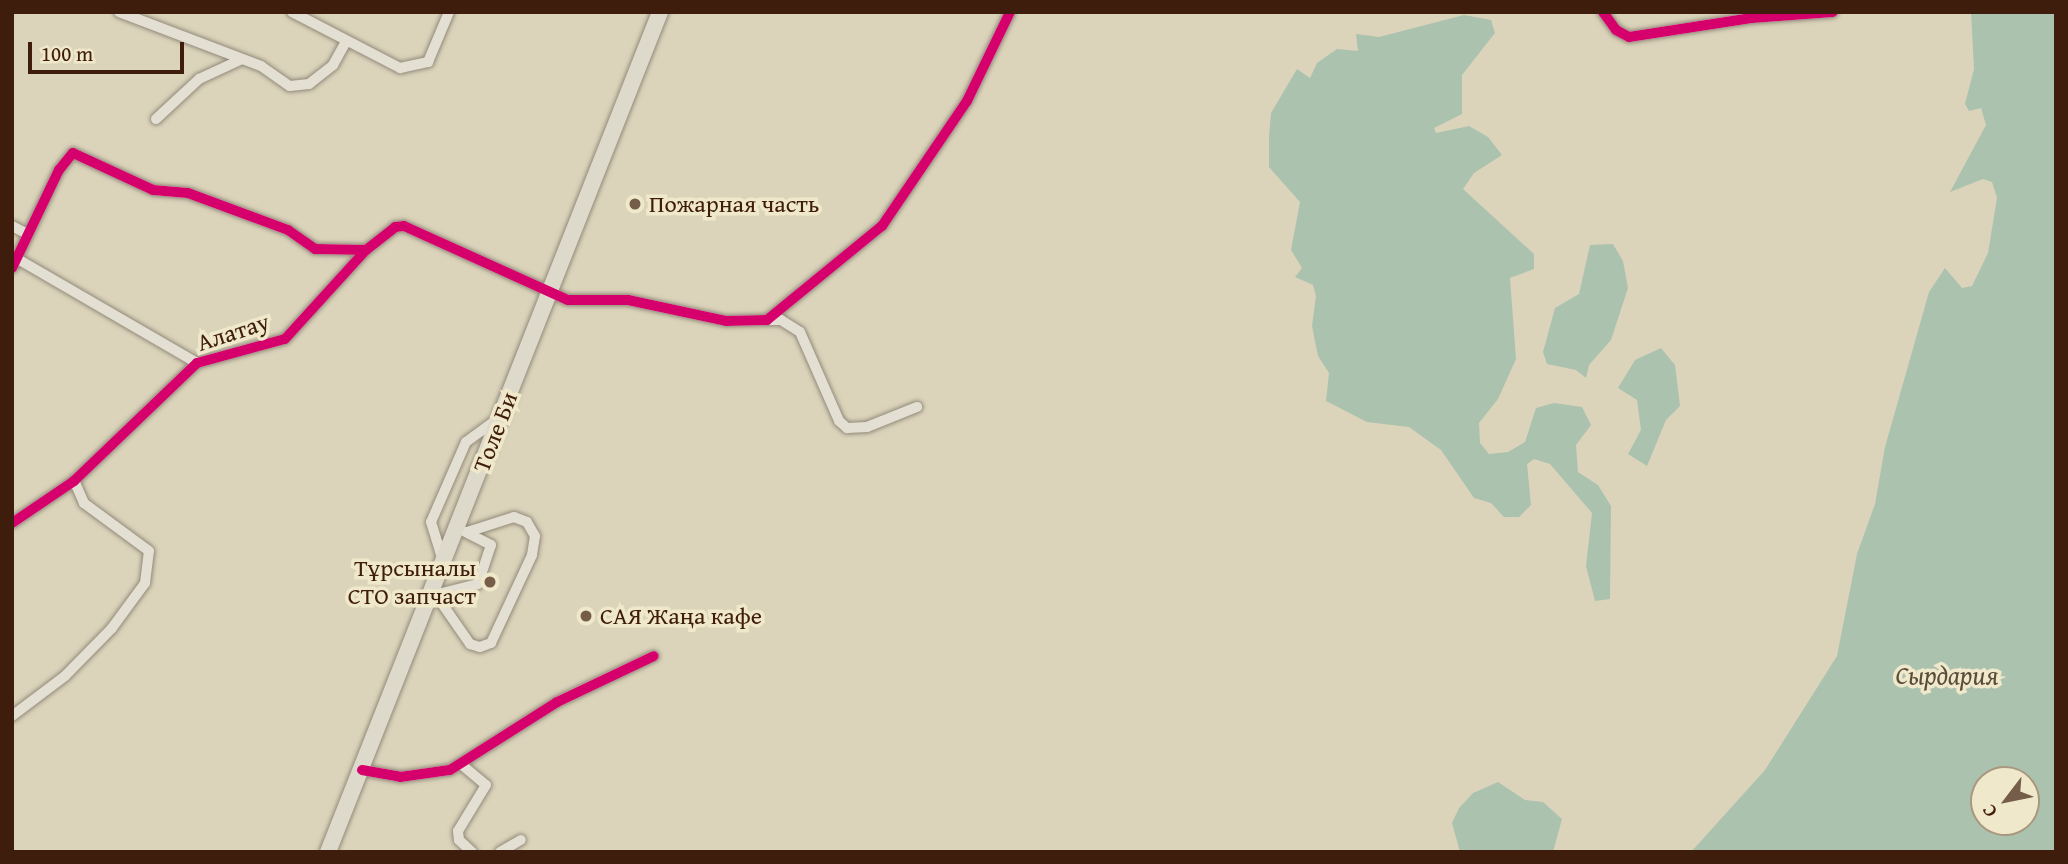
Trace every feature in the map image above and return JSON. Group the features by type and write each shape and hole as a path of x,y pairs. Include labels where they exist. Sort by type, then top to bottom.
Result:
{"main road":[{"name":"Толе Би","path":"328,852 432,596 443,561 461,530 548,293 660,12"}],"street":[{"path":"119,12 242,60 290,86 304,86 333,65 346,42"},
{"path":"292,12 400,68 424,64 449,12"},
{"path":"767,320 882,226 967,102 1010,12"},
{"path":"1603,12 1616,30 1629,37 1752,19 1833,12"},
{"path":"156,119 199,79 242,60"},
{"path":"197,363 14,263 60,170 73,153 153,190 188,193 288,230 314,249 366,250"},
{"path":"12,226 28,234"},
{"name":"Алатау","path":"12,523 74,481 197,363 285,339 366,250 387,231 404,226 548,293"},
{"path":"548,293 568,300 628,300 726,321 781,320 800,332 839,421 847,428 867,427 917,407"},
{"path":"443,561 431,522 466,442 501,417"},
{"path":"12,716 65,676 112,628 132,603 147,573 149,551 83,503 74,481"},
{"path":"514,517 527,522 535,536 532,555 491,643 480,647 470,644 432,596 478,584 491,545 461,530 514,517"},
{"path":"362,770 421,777 462,765 557,702 654,656"},
{"path":"462,765 486,785 458,831 459,840 472,852"},
{"path":"500,852 521,840"}],"water":[{"name":"Сырдария","path":"1971,12 2056,12 2056,852 1691,852 1765,770 1837,656 1857,554 1875,504 1885,447 1929,292 1945,268 1962,288 1972,286 1988,253 1997,198 1992,182 1983,179 1950,192 1986,125 1981,108 1969,111 1965,104 1974,69"},
{"path":"1464,15 1491,20 1495,33 1462,75 1462,114 1434,128 1436,133 1469,126 1488,137 1502,155 1474,173 1463,189 1534,254 1534,269 1510,278 1516,359 1498,399 1479,423 1480,443 1489,454 1508,452 1525,442 1536,408 1554,403 1582,407 1591,425 1576,445 1578,472 1598,485 1611,506 1610,599 1595,601 1586,566 1592,513 1550,464 1534,459 1527,464 1531,505 1519,517 1504,517 1491,503 1474,498 1441,450 1409,427 1367,422 1326,401 1329,373 1318,356 1312,326 1316,296 1313,285 1295,277 1302,268 1291,250 1300,202 1269,167 1269,137 1271,113 1297,69 1310,78 1317,63 1337,49 1358,51 1356,34 1379,37"},
{"path":"1613,244 1623,261 1628,288 1611,340 1589,365 1586,378 1576,370 1547,364 1543,352 1555,308 1579,294 1590,245"},
{"path":"1661,348 1675,365 1680,406 1666,420 1647,466 1628,454 1641,430 1637,400 1618,388 1635,360"},
{"path":"1498,782 1525,800 1543,802 1562,819 1553,852 1460,852 1452,823 1459,808 1473,793"}],"cycle path":[{"path":"12,523 74,481 197,363 285,339 366,250 395,227 404,226 568,300 628,300 726,321 767,320 882,226 967,101 1010,12"},
{"path":"1603,12 1616,30 1629,37 1752,18 1833,12"},
{"path":"12,268 59,170 73,153 153,190 188,193 288,230 315,249 366,250"},
{"path":"362,770 400,777 450,770 557,702 654,656"}],"place":[{"name":"Пожарная часть","path":"635,204"},
{"name":"Тұрсыналы СТО запчаст","path":"490,582"},
{"name":"САЯ Жаңа кафе","path":"586,616"}]}
